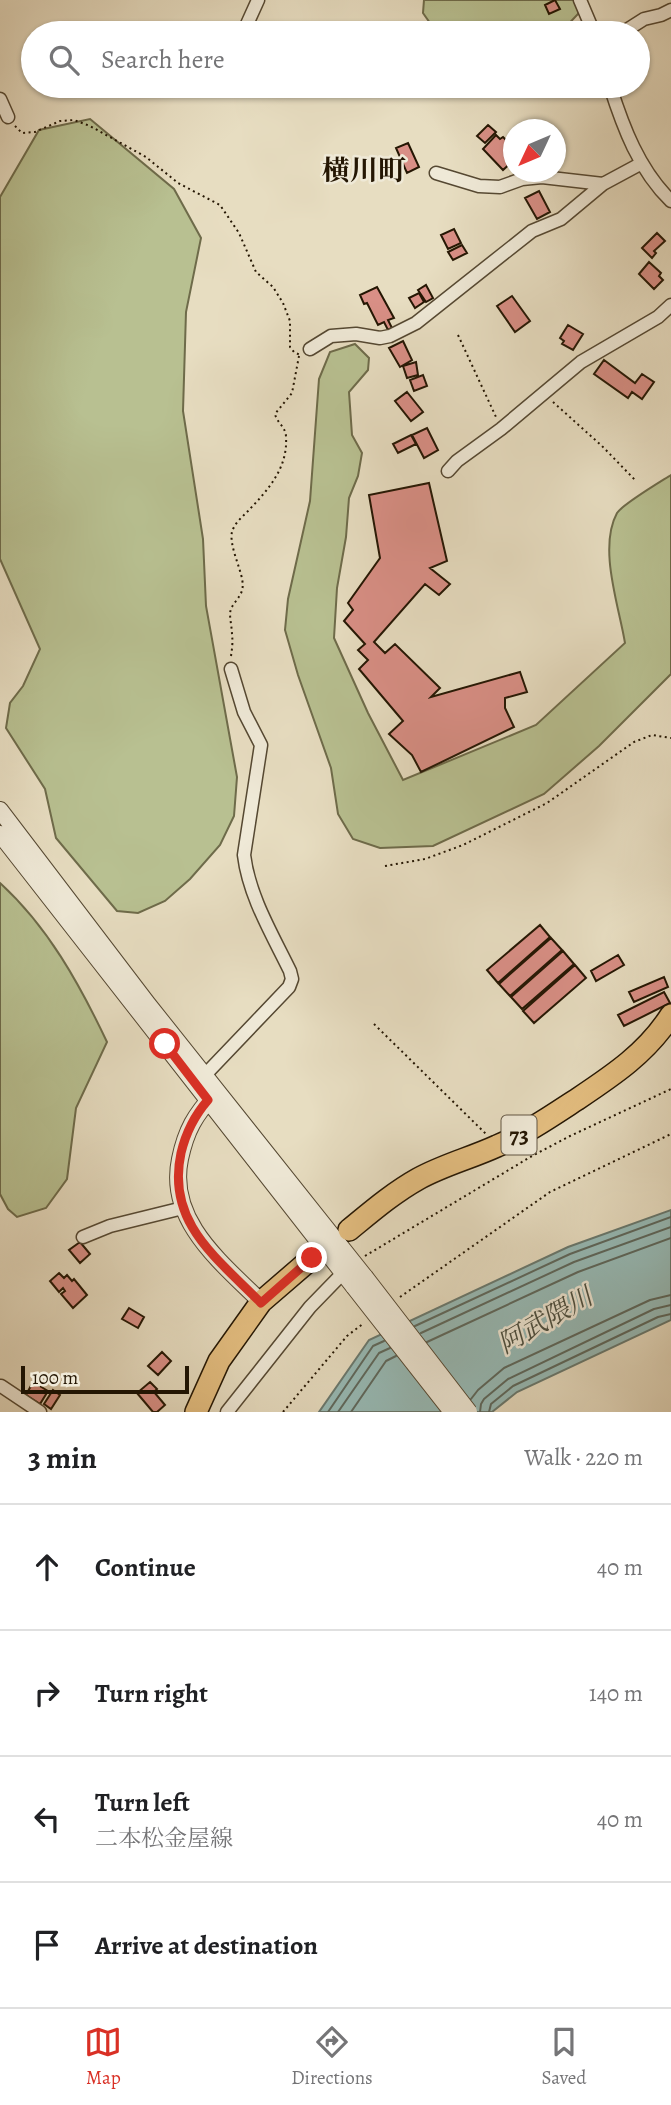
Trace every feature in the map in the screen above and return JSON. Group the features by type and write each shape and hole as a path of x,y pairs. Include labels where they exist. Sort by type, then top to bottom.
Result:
{"main road":[{"name":"73","path":"349,1230 418,1179 498,1146 558,1112 623,1067 652,1041 671,1015"},
{"path":"196,1412 219,1361 261,1303 312,1258"}],"street":[{"path":"248,21 258,0"},
{"path":"580,0 589,21"},
{"path":"641,21 671,10"},
{"path":"614,98 627,135 642,163 653,182 671,201"},
{"path":"0,99 8,117"},
{"path":"304,352 331,336 356,334 380,338 416,323 532,231 561,219 603,184 642,163"},
{"path":"436,173 480,186 500,187 522,179 542,177 603,184"},
{"path":"448,471 581,362 658,317 671,305"},
{"path":"204,1076 289,987 292,979 266,924 247,872 244,855 261,744 244,712 231,669"},
{"path":"0,810 204,1076 212,1096"},
{"path":"0,834 354,1275 470,1412"},
{"path":"212,1096 190,1124 183,1144 178,1167 179,1195 200,1239 261,1303"},
{"path":"83,1237 110,1226 183,1208"},
{"path":"228,1412 310,1307 354,1275"},
{"path":"354,1275 452,1412"},
{"path":"1,1386 40,1412"}],"path":[{"path":"8,117 22,133 34,132 60,121 74,120 90,126 146,157 178,183 220,205 239,233 256,272 273,287 283,303 290,321 290,347 304,352 292,393 275,414 286,435 286,454 282,465 270,487 238,521 232,533 243,592 230,612 233,638 231,669"},
{"path":"458,335 501,429"},
{"path":"543,393 636,481"},
{"path":"385,866 425,859 463,845 547,803 634,741 652,735 671,738"},
{"path":"374,1024 498,1146"},
{"path":"354,1275 371,1252 532,1156 671,1089"},
{"path":"397,1299 550,1192 671,1134"},
{"path":"283,1412 347,1336 367,1321"}],"green space":[{"path":"424,0 584,0 571,21 429,21 423,13"},
{"path":"90,119 174,189 201,238 186,312 183,411 203,539 206,606 237,777 234,816 220,845 190,879 165,901 138,913 117,911 56,838 45,789 6,728 10,703 23,686 40,649 0,559 0,197 39,130"},
{"path":"355,344 369,358 368,370 349,392 352,435 362,453 358,476 349,498 346,537 337,588 334,638 368,713 403,780 536,725 625,643 610,560 612,527 621,509 671,475 671,674 599,746 544,794 433,846 380,848 353,839 338,814 331,768 285,630 288,599 310,501 319,379 330,352"},
{"path":"0,883 48,937 85,998 107,1042 76,1108 67,1179 46,1208 17,1217 8,1209 0,1194"}],"water":[{"name":"阿武隈川","path":"671,1210 671,1320 517,1392 492,1412 319,1412 369,1340 568,1247"}],"building":[{"path":"555,0 560,9 549,14 545,5"},
{"path":"488,125 496,132 485,143 477,136"},
{"path":"496,135 500,139 503,137 503,170 483,149"},
{"path":"408,143 419,167 407,173 396,148"},
{"path":"539,191 550,212 537,219 525,198"},
{"path":"454,229 461,243 448,249 441,235"},
{"path":"657,233 665,241 654,251 656,253 652,258 642,248"},
{"path":"462,245 467,253 453,260 448,252"},
{"path":"649,262 661,273 659,276 663,280 654,289 639,274"},
{"path":"426,285 433,298 426,302 418,290"},
{"path":"377,287 394,318 388,320 392,328 388,330 384,322 378,325 360,295"},
{"path":"419,293 424,302 415,308 409,298"},
{"path":"512,296 530,321 515,332 497,306"},
{"path":"568,325 583,334 573,350 562,344 564,341 560,338"},
{"path":"403,341 412,360 400,367 389,348"},
{"path":"604,360 635,383 642,374 654,382 642,399 632,392 628,398 594,374"},
{"path":"416,362 418,375 407,378 403,366"},
{"path":"423,375 427,386 414,391 410,380"},
{"path":"407,392 423,412 411,421 395,401"},
{"path":"427,428 438,450 424,458 412,435"},
{"path":"411,435 416,444 398,453 393,444"},
{"path":"429,483 447,561 430,568 450,584 439,595 425,584 374,642 385,653 395,644 440,688 431,697 520,672 527,692 505,698 505,708 514,727 421,772 412,755 389,734 403,721 359,669 368,660 358,650 365,644 344,621 353,610 348,603 380,558 369,495"},
{"path":"540,925 550,937 498,983 487,970"},
{"path":"551,938 562,950 510,996 499,984"},
{"path":"563,951 574,964 522,1009 511,997"},
{"path":"618,955 624,965 596,981 591,971"},
{"path":"575,965 586,978 534,1023 523,1011"},
{"path":"664,977 668,987 634,1002 629,992"},
{"path":"664,992 670,1003 624,1026 618,1015"},
{"path":"80,1242 90,1254 80,1263 69,1250"},
{"path":"59,1273 64,1278 67,1275 72,1281 74,1279 87,1295 73,1308 61,1294 65,1291 63,1288 59,1292 50,1281"},
{"path":"129,1308 144,1317 138,1328 122,1319"},
{"path":"162,1352 171,1361 158,1375 148,1366"},
{"path":"33,1382 48,1391 40,1404 26,1395"},
{"path":"150,1382 157,1389 154,1392 165,1405 157,1412 153,1412 137,1393"},
{"path":"53,1390 60,1395 51,1409 44,1404"}],"district":[{"name":"横川町","path":"364,170"}],"route":[{"path":"165,1044 208,1100 190,1124 178,1167 179,1195 189,1221 200,1239 261,1303 312,1258"}]}
